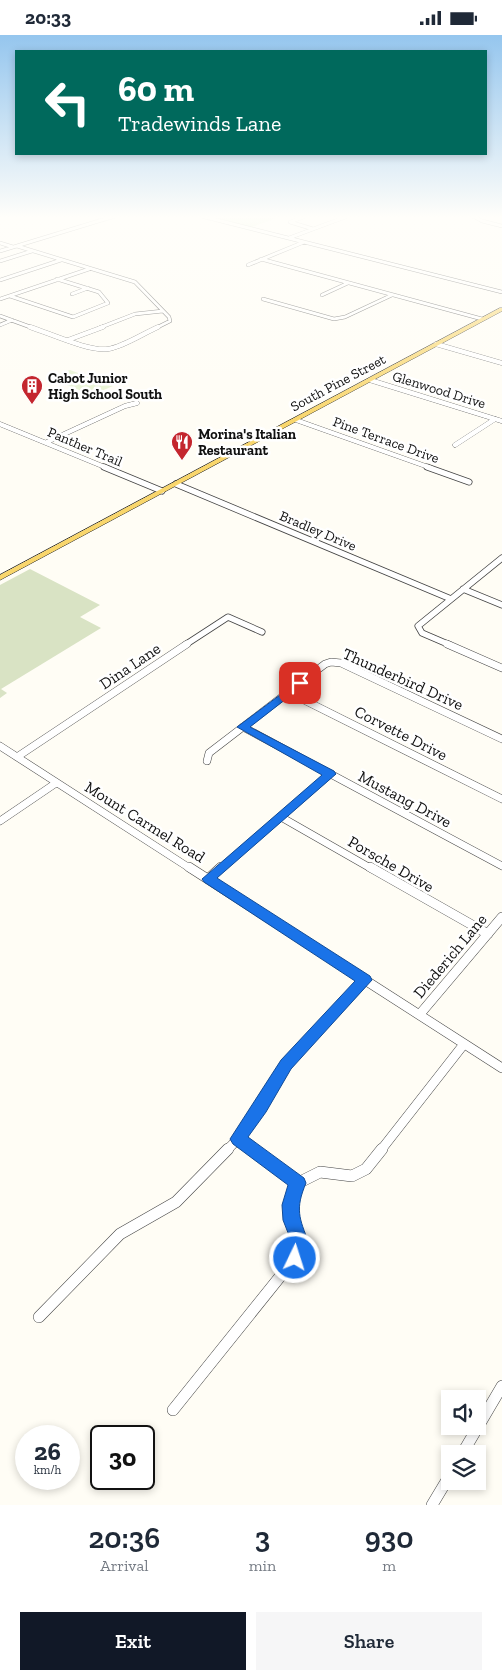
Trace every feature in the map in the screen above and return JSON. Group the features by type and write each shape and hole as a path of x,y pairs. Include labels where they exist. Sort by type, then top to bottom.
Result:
{"main road":[{"name":"South Pine Street","path":"0,578 502,309"}],"street":[{"path":"0,299 42,285"},
{"path":"10,296 73,317 108,303 100,292 74,285"},
{"path":"0,316 96,350 111,349 170,321 164,311 138,285"},
{"path":"322,295 345,285"},
{"path":"354,285 482,319"},
{"path":"473,285 502,292"},
{"path":"72,294 88,289"},
{"path":"263,299 334,319 346,317 392,295"},
{"path":"68,340 135,314 164,311"},
{"path":"0,325 12,321"},
{"path":"436,344 501,361"},
{"name":"Glenwood Drive","path":"370,380 502,421"},
{"path":"46,442 125,406 137,403"},
{"name":"Pine Terrace Drive","path":"296,419 469,482"},
{"path":"455,445 495,419"},
{"name":"Panther Trail","path":"0,424 162,491"},
{"name":"Bradley Drive","path":"176,483 451,599"},
{"path":"502,558 418,626 422,633 502,668"},
{"path":"464,589 502,605"},
{"name":"Dina Lane","path":"17,757 228,617 262,632"},
{"name":"Thunderbird Drive","path":"207,761 208,753 325,664 331,662 340,663 502,739"},
{"name":"Corvette Drive","path":"288,692 502,799"},
{"name":"Mustang Drive","path":"243,727 502,866"},
{"name":"Mount Carmel Road","path":"0,746 502,1068"},
{"path":"208,879 330,774"},
{"path":"0,821 56,783"},
{"name":"Porsche Drive","path":"281,817 488,934"},
{"name":"Diederich Lane","path":"420,1014 502,917"},
{"path":"39,1317 120,1234 176,1202 238,1139 261,1107 286,1065 365,980"},
{"path":"173,1410 295,1258 300,1243 292,1220 290,1205 293,1191 298,1183 320,1173 352,1176 366,1169 464,1044"},
{"path":"238,1139 298,1183"},
{"path":"467,1445 502,1386"},
{"path":"432,1505 441,1490"}],"green space":[{"path":"70,370 113,386 92,395 49,378"},
{"path":"30,569 100,605 80,617 101,628 1,689 7,693 0,698 0,585"}],"place":[{"name":"Cabot Junior High School South","path":"32,405"},
{"name":"Morina's Italian Restaurant","path":"182,461"}],"route":[{"path":"295,1258 300,1243 292,1220 290,1205 293,1191 298,1183 238,1139 261,1107 286,1065 365,980 208,879 330,774 243,727 300,683"}]}
